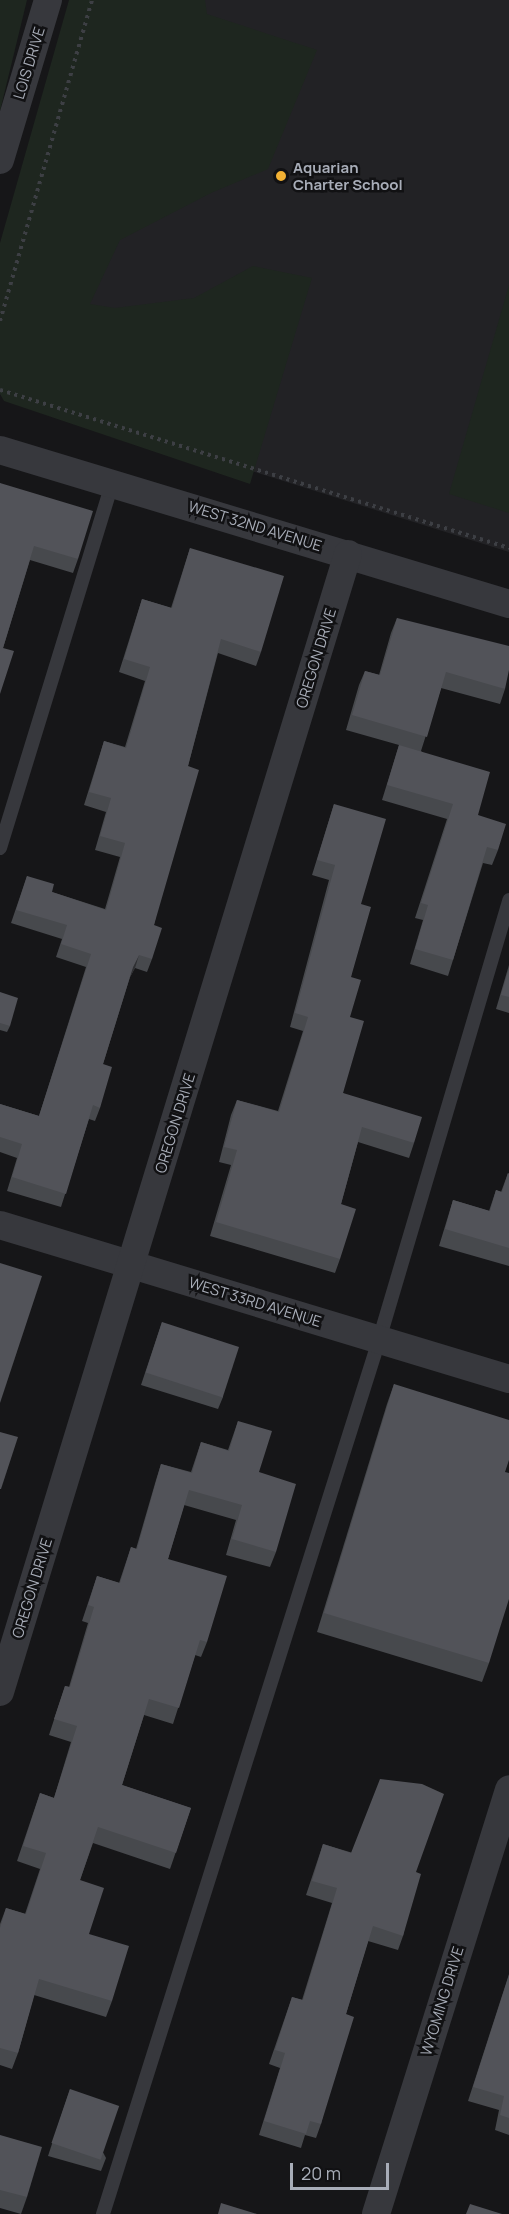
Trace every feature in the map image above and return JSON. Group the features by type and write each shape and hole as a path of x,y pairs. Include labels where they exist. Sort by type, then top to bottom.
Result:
{"street":[{"name":"LOIS DRIVE","path":"0,160 48,0"},
{"name":"WEST 32ND AVENUE","path":"0,450 509,604"},
{"name":"OREGON DRIVE","path":"0,1692 348,554"},
{"name":"WEST 33RD AVENUE","path":"0,1224 509,1379"},
{"name":"WYOMING DRIVE","path":"376,2214 509,1788"}],"lane":[{"path":"0,848 112,483"},
{"path":"103,2214 379,1340 509,900"}],"path":[{"path":"0,321 92,0"},
{"path":"0,390 509,548"}],"shaded area":[{"path":"0,0 27,0 0,111"},
{"path":"69,0 205,0 207,14 317,50 268,169 211,193 120,240 90,304 115,308 194,298 253,266 312,278 250,484 4,401 0,394 0,243"},
{"name":"Aquarian Charter School","path":"107,0 509,0 509,552 0,392"},
{"path":"509,285 509,513 449,494"}],"building":[{"path":"0,483 93,511 78,559 34,546 3,648 14,651 0,694"},
{"path":"190,548 284,576 261,652 221,639 188,766 199,770 154,925 162,928 152,959 139,955 133,967 103,1064 112,1067 100,1108 93,1105 66,1194 12,1177 22,1144 0,1137 0,1104 39,1116 91,954 61,944 67,925 16,910 27,876 54,884 52,892 106,910 125,843 100,836 111,798 89,792 104,741 126,748 150,667 124,659 142,599 172,608"},
{"path":"397,618 509,646 509,670 505,689 446,672 427,737 352,715 365,671 380,675"},
{"path":"399,745 490,772 478,815 506,824 498,850 487,847 453,960 415,949 428,905 421,903 453,804 387,785"},
{"path":"334,804 386,819 361,904 371,907 351,977 361,980 350,1017 364,1021 343,1093 422,1117 414,1143 362,1127 341,1204 356,1209 340,1259 216,1222 237,1150 224,1147 237,1100 279,1112 308,1017 295,1013 335,865 317,860"},
{"path":"509,968 509,997 501,995"},
{"path":"0,992 18,998 10,1026 0,1023"},
{"path":"508,1173 509,1248 445,1229 453,1200 490,1211 496,1190 502,1192"},
{"path":"0,1263 42,1276 0,1403"},
{"path":"162,1322 239,1347 223,1397 146,1372"},
{"path":"394,1384 509,1420 509,1460 505,1472 509,1473 509,1599 489,1663 324,1613"},
{"path":"238,1421 272,1431 259,1472 296,1484 276,1552 232,1539 242,1505 189,1490 168,1559 227,1576 207,1642 200,1640 179,1708 149,1699 122,1785 191,1808 176,1853 98,1827 80,1880 104,1888 89,1934 129,1946 112,2001 39,1979 18,2053 0,2048 0,1928 6,1908 26,1914 46,1853 23,1846 40,1793 54,1798 77,1726 54,1719 65,1686 70,1687 94,1607 88,1605 97,1576 120,1583 131,1547 137,1549 161,1464 192,1473 201,1442 229,1451"},
{"path":"0,1432 18,1437 1,1489 0,1489"},
{"path":"380,1779 422,1784 444,1794 416,1872 421,1874 403,1936 373,1926 346,2014 354,2017 321,2124 310,2121 306,2134 264,2121 285,2053 275,2050 292,1997 303,2000 337,1888 312,1881 323,1844 351,1853"},
{"path":"509,1975 509,2118 500,2115 504,2096 473,2087"},
{"path":"70,2089 119,2106 101,2160 51,2143"},
{"path":"0,2135 42,2147 27,2197 0,2190"},
{"path":"221,2203 257,2214 218,2214"},
{"path":"470,2204 502,2214 466,2214"}],"place":[{"name":"Aquarian Charter School","path":"281,176"}]}
